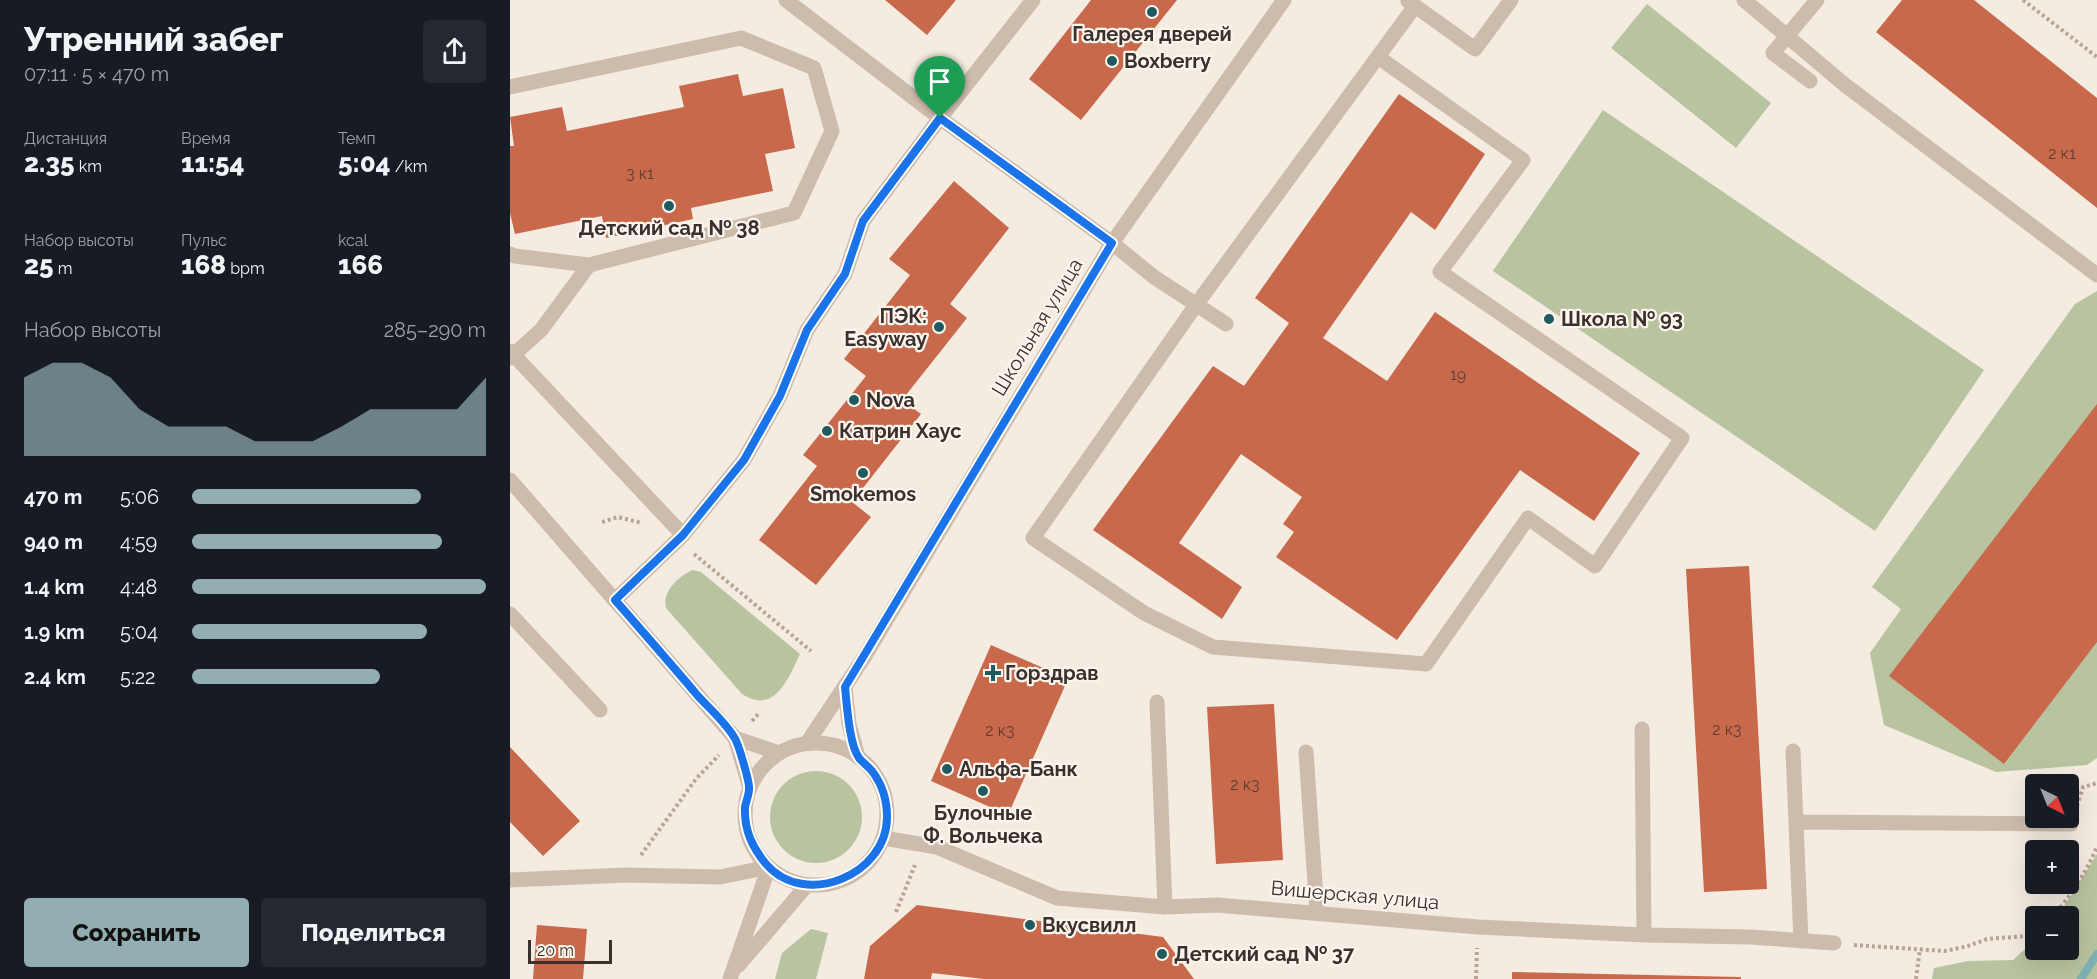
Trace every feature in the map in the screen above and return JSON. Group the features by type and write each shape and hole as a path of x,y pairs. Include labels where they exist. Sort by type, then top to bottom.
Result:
{"street":[{"path":"786,0 940,118 1112,243 1154,277 1226,324"},
{"path":"615,600 683,535 744,460 780,396 807,330 845,274 863,221 1033,0"},
{"name":"Школьная улица","path":"807,743 845,687 1112,243 1284,0"},
{"path":"1378,57 1523,160 1440,273 1682,438 1595,566 1528,518 1426,664 1213,647 1144,613 1033,538 1196,305 1378,57 1411,3 1475,49 1511,0"},
{"path":"1744,0 1845,85 2097,275"},
{"path":"1810,81 1773,53 1817,0"},
{"path":"510,87 741,38 814,68 832,131 794,213 589,265 510,254"},
{"path":"589,265 541,330 511,354 683,535"},
{"path":"510,480 735,738 750,788"},
{"path":"510,614 600,710"},
{"path":"845,687 849,724 858,757"},
{"path":"1157,702 1165,907"},
{"path":"1642,729 1644,935"},
{"path":"735,738 780,753"},
{"path":"807,743 843,748 858,757 876,777 886,802 887,820 883,838 875,853 865,865 848,878 828,884 807,885 787,879 769,867 755,850 748,836 745,820 745,804 750,788 762,768 780,753 807,743"},
{"path":"1793,751 1801,941"},
{"path":"1306,752 1317,913"},
{"path":"1796,822 2025,824"},
{"name":"Вишерская улица","path":"883,838 937,847 1057,898 1165,907 1217,905 1478,927 1644,935 1751,937 1834,943"},
{"path":"510,880 626,875 720,877 769,867"},
{"path":"731,976 769,867"},
{"path":"731,976 807,885"}],"path":[{"path":"2023,0 2097,57"},
{"path":"683,535 695,556 811,651"},
{"path":"626,875 696,779 760,712"},
{"path":"2079,799 2083,787 2097,783"},
{"path":"2063,906 2090,865 2097,847"},
{"path":"1476,979 1478,927"},
{"path":"1834,943 1944,951 1987,939 2025,936"},
{"path":"1916,979 1920,949"}],"green space":[{"path":"1647,4 1771,103 1736,148 1611,48"},
{"path":"1603,110 1984,370 1875,531 1493,271"},
{"path":"2097,291 2097,758 2087,765 1996,772 1884,725 1870,653 1901,609 1872,587 2075,304"},
{"path":"693,570 701,572 800,654 791,674 772,697 763,700 753,699 742,694 666,608 665,602 669,590 682,576"},
{"path":"816,771 834,774 849,784 859,799 862,817 859,835 849,850 834,860 816,863 798,860 783,850 773,835 770,817 773,799 783,784 798,774"},
{"path":"2097,854 2097,979 1932,979 1934,968 1968,961 2013,960 2025,949 2025,960 2079,960 2079,906 2064,906 2072,894 2079,894 2079,883"},
{"path":"811,929 828,933 816,979 775,979 782,953"}],"building":[{"path":"885,0 956,0 927,35"},
{"path":"1091,0 1177,0 1081,120 1029,79"},
{"path":"1902,0 1974,0 2097,98 2097,208 1876,32"},
{"path":"738,74 743,96 783,88 795,148 765,154 773,191 691,208 693,219 606,238 602,216 515,234 510,213 510,146 514,146 510,117 562,107 567,131 684,107 679,86"},
{"path":"1399,94 1485,154 1435,230 1411,212 1323,338 1387,381 1435,312 1640,453 1594,521 1520,470 1397,640 1276,557 1294,532 1283,524 1302,497 1241,454 1179,543 1242,587 1222,619 1093,530 1213,366 1244,386 1289,323 1255,298"},
{"path":"954,181 1009,228 950,304 967,318 902,400 921,414 852,502 871,517 816,585 759,540 817,466 803,455 866,376 844,359 910,275 889,259"},
{"path":"2097,404 2097,642 2004,764 1889,676"},
{"path":"1749,566 1767,889 1704,892 1686,569"},
{"path":"991,645 1068,679 1008,815 931,781"},
{"path":"1274,704 1283,860 1216,864 1207,707"},
{"path":"510,747 580,821 543,856 510,822"},
{"path":"917,905 1163,937 1194,979 984,979 932,973 931,979 864,979 870,946"},
{"path":"537,925 587,929 583,979 533,979"},
{"path":"1512,972 1741,977 1741,979 1512,979"}],"waterway":[{"path":"2081,979 2097,954"}],"place":[{"name":"Галерея дверей","path":"1152,12"},
{"name":"Boxberry","path":"1112,61"},
{"name":"Детский сад № 38","path":"669,206"},
{"name":"Школа № 93","path":"1549,319"},
{"name":"ПЭК: Easyway","path":"939,327"},
{"name":"Nova","path":"854,400"},
{"name":"Катрин Хаус","path":"827,431"},
{"name":"Smokemos","path":"863,473"},
{"name":"Горздрав","path":"993,673"},
{"name":"Альфа-Банк","path":"947,769"},
{"name":"Булочные Ф. Вольчека","path":"983,791"},
{"name":"Вкусвилл","path":"1030,925"},
{"name":"Детский сад № 37","path":"1162,954"}],"route":[{"path":"940,118 1112,243 845,687 849,724 858,757 871,770 880,784 886,802 887,820 883,838 865,865 848,878 828,884 807,885 787,879 769,867 755,850 748,836 745,820 745,804 750,788 735,738 615,600 683,535 744,460 780,396 807,330 845,274 863,221 940,118"}]}
